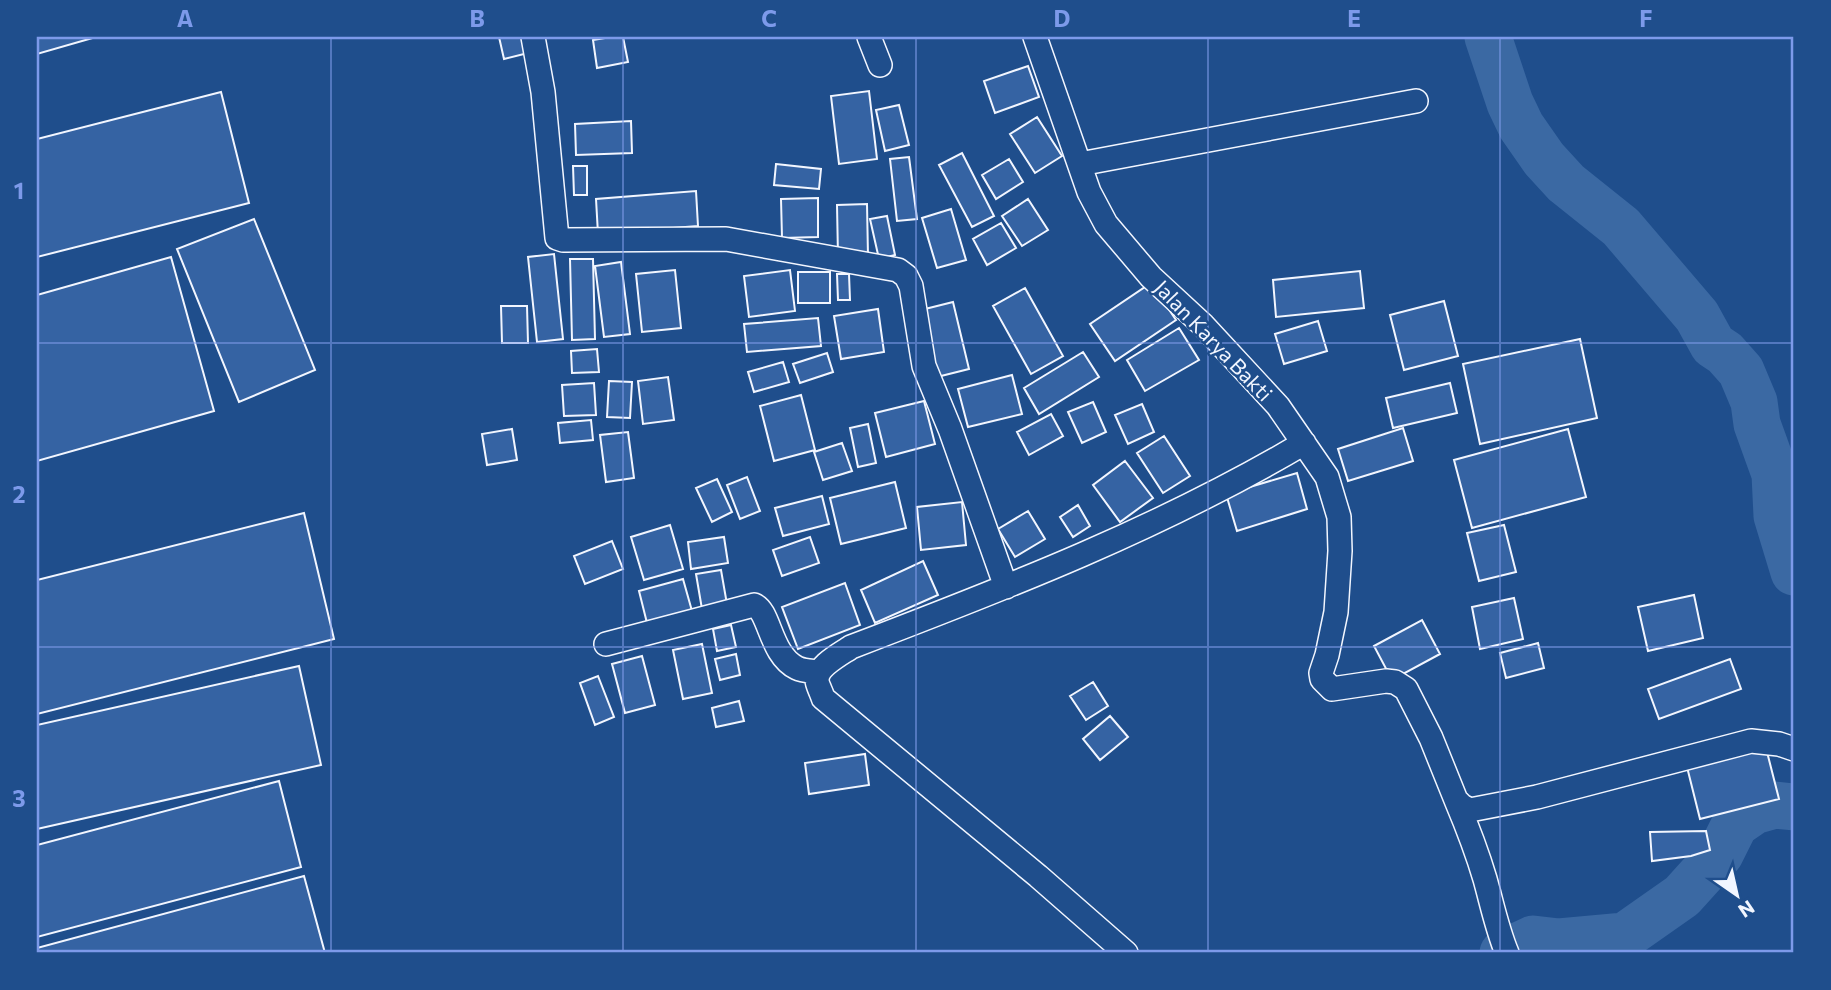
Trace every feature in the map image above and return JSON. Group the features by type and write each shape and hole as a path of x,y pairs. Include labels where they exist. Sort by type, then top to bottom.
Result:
{"street":[{"path":"533,37 543,92 557,238 726,239 898,270 906,276 911,286 924,366 950,429 1006,587"},
{"path":"869,37 880,65"},
{"name":"Jalan Karya Bakti","path":"1035,37 1089,192 1106,224 1151,277 1203,325 1278,406 1327,477 1339,517 1340,551 1336,612 1321,673 1322,680 1332,689 1386,681 1395,682 1406,689 1431,738 1456,800"},
{"path":"1080,164 1416,101"},
{"path":"1126,953 1038,876 823,698 817,681 819,673 851,647 1006,587 1140,529 1254,473 1304,443"},
{"path":"606,644 754,605 763,611 772,639 782,657 798,669 819,673"},
{"path":"1456,800 1466,809 1482,809 1751,741 1779,744 1794,749"},
{"path":"1456,800 1484,877 1503,944"}],"building":[{"path":"37,37 96,37 37,54"},
{"path":"499,37 528,37 532,52 504,59"},
{"path":"623,37 628,62 597,68 593,40"},
{"path":"1028,66 1039,97 995,113 984,81"},
{"path":"869,91 877,159 839,164 831,96"},
{"path":"221,92 249,203 37,257 37,139"},
{"path":"899,105 909,145 885,151 876,110"},
{"path":"1037,117 1062,156 1035,173 1010,134"},
{"path":"631,121 632,153 576,155 575,124"},
{"path":"962,153 994,216 972,227 939,165"},
{"path":"909,157 917,219 897,221 890,159"},
{"path":"1009,159 1023,182 996,199 982,175"},
{"path":"776,164 821,169 819,189 774,185"},
{"path":"573,166 587,166 587,195 574,195"},
{"path":"696,191 698,226 598,234 596,199"},
{"path":"818,198 818,237 782,238 781,199"},
{"path":"1028,199 1048,230 1022,246 1002,216"},
{"path":"867,204 868,256 838,257 837,205"},
{"path":"951,209 966,260 937,268 922,218"},
{"path":"887,216 895,255 879,259 870,219"},
{"path":"254,219 315,370 239,402 177,249"},
{"path":"1001,223 1016,248 987,265 973,239"},
{"path":"554,254 563,339 537,342 528,257"},
{"path":"171,257 214,411 37,461 37,295"},
{"path":"570,259 593,259 595,339 572,340"},
{"path":"621,262 630,334 604,337 595,266"},
{"path":"675,270 681,328 642,332 636,274"},
{"path":"790,270 795,311 749,317 744,276"},
{"path":"1360,271 1364,308 1276,317 1273,280"},
{"path":"798,272 830,272 830,303 798,303"},
{"path":"837,274 849,274 850,300 838,300"},
{"path":"1151,283 1176,320 1115,361 1090,324"},
{"path":"1025,288 1063,356 1031,374 993,306"},
{"path":"1444,301 1458,356 1404,370 1390,315"},
{"path":"953,302 969,369 937,377 921,310"},
{"path":"501,306 527,306 528,343 502,343"},
{"path":"878,309 884,352 841,359 834,316"},
{"path":"818,318 821,346 747,352 744,324"},
{"path":"1318,321 1327,351 1284,364 1275,334"},
{"path":"1179,328 1199,360 1145,391 1127,360"},
{"path":"1580,339 1597,418 1480,444 1463,364"},
{"path":"597,349 599,372 572,373 571,351"},
{"path":"1083,352 1099,377 1039,414 1024,388"},
{"path":"827,353 833,372 800,383 793,364"},
{"path":"783,362 789,382 754,392 748,372"},
{"path":"1012,375 1022,414 968,427 958,389"},
{"path":"668,377 674,420 643,424 638,381"},
{"path":"609,381 632,382 630,418 607,417"},
{"path":"594,383 596,415 564,416 562,385"},
{"path":"1450,383 1457,413 1393,428 1386,398"},
{"path":"801,395 815,450 774,461 760,406"},
{"path":"924,401 935,444 886,457 875,413"},
{"path":"1093,402 1106,432 1082,443 1068,412"},
{"path":"1142,404 1154,432 1128,444 1115,415"},
{"path":"1051,414 1063,436 1029,455 1017,432"},
{"path":"591,420 593,440 560,443 558,423"},
{"path":"868,424 876,463 858,467 850,428"},
{"path":"1403,428 1413,461 1348,481 1338,449"},
{"path":"512,429 517,460 487,465 482,434"},
{"path":"1568,429 1586,497 1472,528 1454,460"},
{"path":"628,432 634,478 606,482 600,435"},
{"path":"1164,436 1190,476 1163,493 1137,453"},
{"path":"842,443 852,471 823,480 814,452"},
{"path":"1125,461 1153,498 1120,522 1093,485"},
{"path":"1297,473 1307,509 1237,531 1226,494"},
{"path":"747,477 760,511 740,519 727,485"},
{"path":"717,479 732,512 712,522 696,488"},
{"path":"895,482 906,528 841,544 830,498"},
{"path":"822,496 829,524 783,536 775,508"},
{"path":"962,502 966,545 921,550 917,507"},
{"path":"1078,505 1090,526 1073,537 1060,517"},
{"path":"1028,511 1045,539 1015,557 998,529"},
{"path":"304,513 334,639 37,714 37,580"},
{"path":"670,525 683,569 644,580 631,537"},
{"path":"1504,525 1516,572 1479,581 1467,533"},
{"path":"724,537 728,563 691,569 688,542"},
{"path":"810,537 819,563 782,576 773,550"},
{"path":"612,541 623,569 585,584 574,556"},
{"path":"923,561 938,595 875,623 861,590"},
{"path":"721,570 728,610 703,615 696,574"},
{"path":"683,579 692,611 647,623 639,591"},
{"path":"845,583 860,625 798,649 782,607"},
{"path":"1694,595 1703,638 1648,651 1638,607"},
{"path":"1514,598 1523,639 1480,649 1472,607"},
{"path":"1422,620 1440,654 1392,680 1374,646"},
{"path":"731,625 736,647 717,651 713,629"},
{"path":"1538,643 1544,668 1506,678 1500,653"},
{"path":"702,644 712,693 683,699 673,650"},
{"path":"736,654 740,675 720,680 715,659"},
{"path":"642,656 655,705 625,713 612,664"},
{"path":"1730,659 1741,689 1659,719 1648,689"},
{"path":"299,666 321,765 37,829 37,725"},
{"path":"598,676 614,717 595,725 580,683"},
{"path":"1093,682 1108,706 1086,720 1070,696"},
{"path":"739,701 744,721 716,727 712,708"},
{"path":"1110,716 1128,737 1100,760 1083,739"},
{"path":"1766,748 1779,799 1700,819 1687,767"},
{"path":"865,754 869,785 809,794 805,763"},
{"path":"279,781 301,867 37,937 37,845"},
{"path":"1706,831 1710,850 1691,856 1652,861 1650,832"},
{"path":"304,876 325,953 37,953 37,948"}],"waterway":[{"path":"1488,37 1510,103 1521,126 1544,159 1566,183 1621,227 1697,316 1713,345 1725,353 1741,371 1754,402 1757,424 1775,474 1777,516 1794,572"},
{"path":"1503,953 1533,939 1559,942 1625,936 1682,896 1720,854 1735,824 1754,811 1775,805 1794,807"}]}
